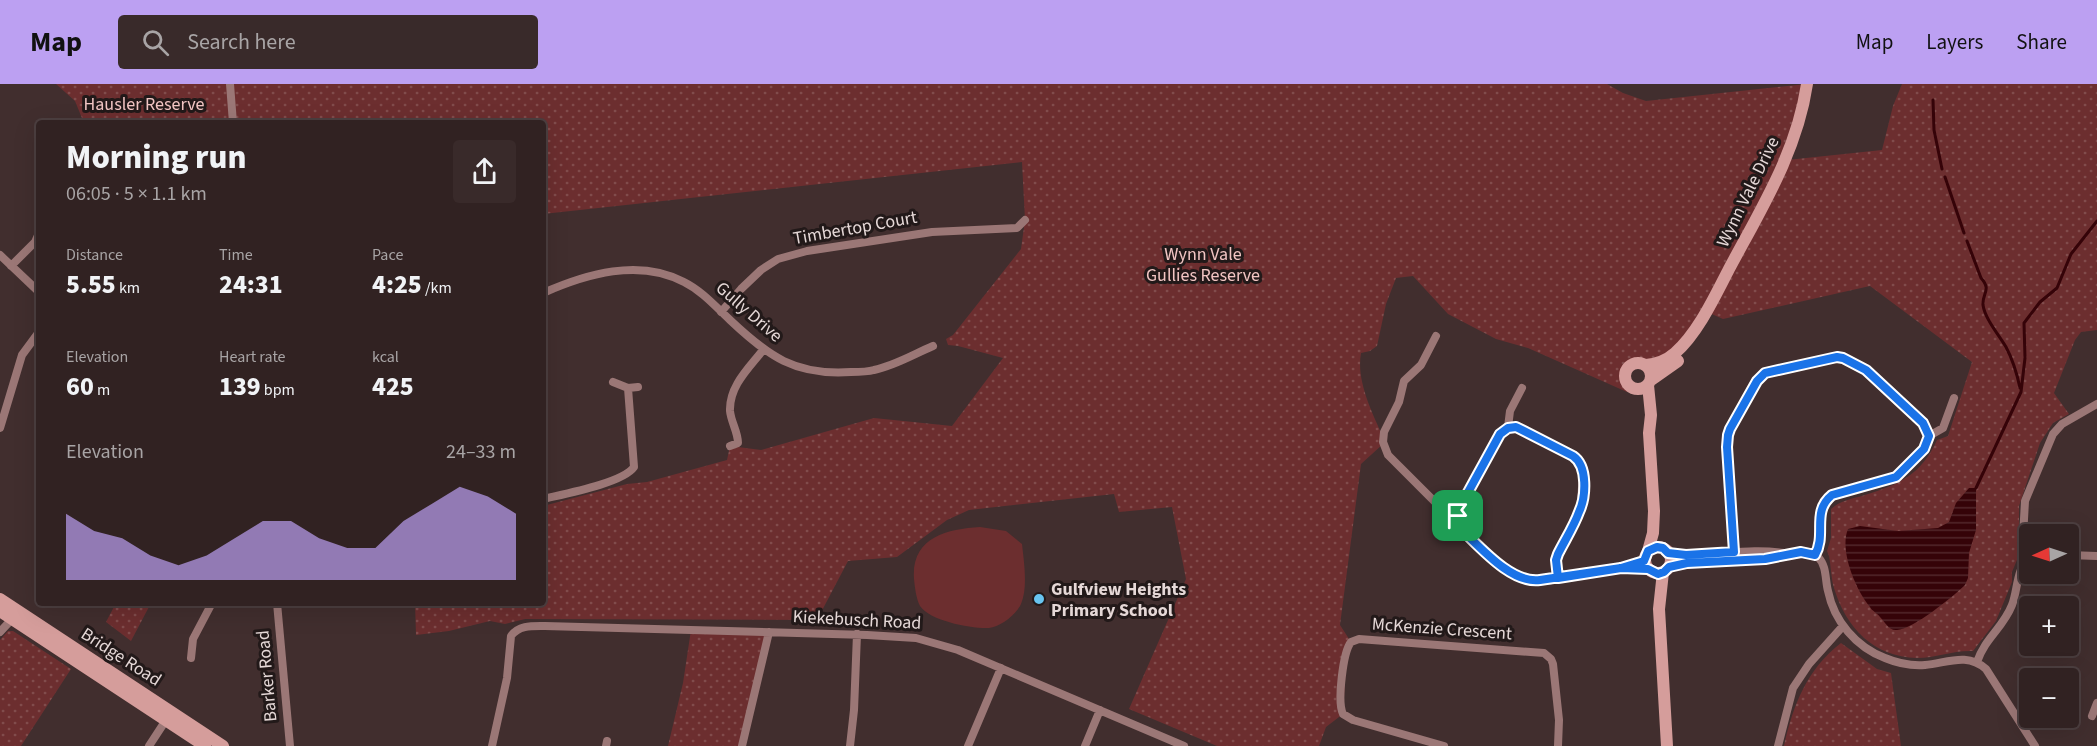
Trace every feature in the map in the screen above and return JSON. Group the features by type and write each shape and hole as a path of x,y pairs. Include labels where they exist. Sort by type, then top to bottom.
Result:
{"main road":[{"name":"Wynn Vale Drive","path":"1646,365 1658,363 1675,353 1687,341 1707,311 1784,165 1799,123 1807,84"},
{"name":"Wynn Vale Drive","path":"1645,385 1687,352 1697,336 1707,311"},
{"path":"1645,385 1631,387 1627,383 1626,371 1633,364 1646,365 1650,371 1645,385 1654,511 1654,565 1659,609 1667,746"},
{"path":"1654,511 1671,560 1654,565"},
{"path":"1654,565 1657,547 1667,551"},
{"name":"Bridge Road","path":"0,599 15,615 169,717 223,746"},
{"name":"Bridge Road","path":"0,611 15,615"},
{"name":"Bridge Road","path":"169,717 205,746"}],"street":[{"path":"230,84 233,120"},
{"path":"1024,235 1017,228 1026,220"},
{"name":"Timbertop Court","path":"722,312 760,270 778,259 807,250 932,232 1017,228"},
{"path":"11,266 36,240"},
{"path":"0,255 36,289"},
{"name":"Gully Drive","path":"546,292 579,277 601,272 648,271 684,282 702,293 763,350 787,364 814,371 837,373 873,371 933,346"},
{"path":"0,428 22,355 36,336"},
{"path":"1436,336 1421,365 1404,381 1399,402 1384,432 1383,442 1388,455 1443,510 1458,516"},
{"path":"730,446 738,443 730,410 732,394 740,379 763,350"},
{"path":"1734,556 1728,435 1757,381 1765,373 1837,357 1843,358 1866,370 1923,423 1929,436"},
{"path":"546,498 619,479 634,467 633,387 613,382"},
{"path":"1508,428 1510,411 1521,388"},
{"path":"1815,555 1820,545 1820,514 1825,501 1832,495 1896,477 1924,449 1929,436 1943,428 1954,398"},
{"path":"2023,524 2024,508 2053,434 2062,424 2097,404"},
{"path":"1558,578 1556,560 1581,506 1583,469 1580,462 1573,456 1519,428 1508,428 1500,434 1460,507 1458,516 1462,530 1494,560 1520,578 1531,581 1558,578 1621,568 1687,563 1734,556"},
{"path":"1667,551 1686,555 1765,559 1788,553 1801,552 1815,555 1824,565 1831,603 1844,626 1865,648 1893,662 1924,665 1961,658 1977,662 1986,669 2035,746"},
{"path":"2079,555 2097,556"},
{"path":"1977,662 1985,643 2009,611 2016,595 2019,578"},
{"path":"191,658 193,639 210,606"},
{"name":"Barker Road","path":"277,606 290,746"},
{"path":"0,632 15,615"},
{"name":"Kiekebusch Road","path":"492,746 507,678 511,636 513,632 522,627 545,626 857,634 936,642 1184,746"},
{"path":"1778,746 1793,688 1809,664 1844,626"},
{"path":"742,746 769,633"},
{"path":"850,746 857,634"},
{"name":"McKenzie Crescent","path":"1444,746 1353,720 1343,714 1340,706 1342,683 1347,648 1351,642 1359,639 1545,653 1553,664 1559,720 1558,746"},
{"path":"968,746 1001,668"},
{"path":"2091,717 2097,703"},
{"path":"1085,746 1100,710"},
{"path":"149,746 169,717"}],"green space":[{"name":"Wynn Vale Gullies Reserve","path":"56,84 1607,84 1623,93 1646,101 1807,84 1787,160 1882,150 1893,106 1902,84 2097,84 2097,330 2081,332 2075,340 2054,393 2069,414 2053,423 2040,443 2019,506 2019,555 2012,572 2012,582 1996,621 1973,651 1917,658 1888,652 1875,646 1864,638 1846,616 1834,588 1827,551 1831,538 1831,509 1843,502 1899,482 1924,462 1937,440 1948,436 1972,362 1870,286 1723,319 1707,312 1675,353 1643,364 1633,364 1626,371 1625,377 1629,386 1627,392 1528,348 1496,339 1448,314 1413,276 1396,278 1386,304 1377,346 1361,353 1363,385 1383,437 1383,444 1361,464 1340,625 1351,642 1347,648 1343,714 1326,727 1319,746 1217,746 1129,709 1186,579 1172,507 1119,512 1114,494 969,510 947,520 897,557 848,561 817,620 525,619 505,624 490,621 449,631 416,635 415,606 546,606 546,505 627,484 647,482 727,460 730,446 761,450 874,418 952,426 1003,358 948,345 946,339 953,335 1021,249 1025,220 1022,162 546,214 546,120 83,120 75,101"},
{"path":"980,527 1006,531 1022,544 1025,583 1021,604 1003,623 989,628 952,623 925,611 920,606 914,579 918,554 933,538 955,530"},
{"path":"114,606 149,606 131,641 106,622"},
{"path":"691,630 769,632 742,746 668,746 683,683"},
{"path":"8,631 13,631 71,669 21,746 0,746 0,640"},
{"path":"1841,643 1877,669 1891,673 1901,746 1784,746 1797,702 1810,676 1829,653"}],"shaded area":[{"path":"1969,488 1976,488 1976,530 1969,553 1968,578 1965,585 1922,619 1904,629 1892,629 1871,608 1859,591 1847,559 1848,529 1860,526 1898,531 1938,528 1949,522 1956,503"}],"waterway":[{"path":"1933,100 1934,130 1942,169"},
{"path":"1945,177 1964,233"},
{"path":"1976,488 2021,392 2025,358 2024,323 2040,302 2057,288 2071,254 2097,221"},
{"path":"1967,241 1986,286 1984,310 2008,352 2020,388"}],"place":[{"name":"Gulfview Heights Primary School","path":"1039,599"}],"route":[{"path":"1458,516 1460,507 1500,434 1505,429 1516,427 1573,456 1580,462 1583,469 1581,506 1556,560 1558,578 1621,568 1644,561 1648,551 1657,547 1663,548 1668,553 1686,555 1734,552 1727,447 1730,429 1757,381 1765,373 1837,357 1866,370 1923,423 1929,436 1924,449 1896,477 1832,495 1825,501 1820,514 1820,545 1815,555 1801,552 1765,559 1687,563 1669,567 1658,574 1648,569 1621,568 1540,580 1531,581 1520,578 1494,560 1462,530 1458,516"}],"park label":[{"name":"Hausler Reserve","path":"144,104"}]}
